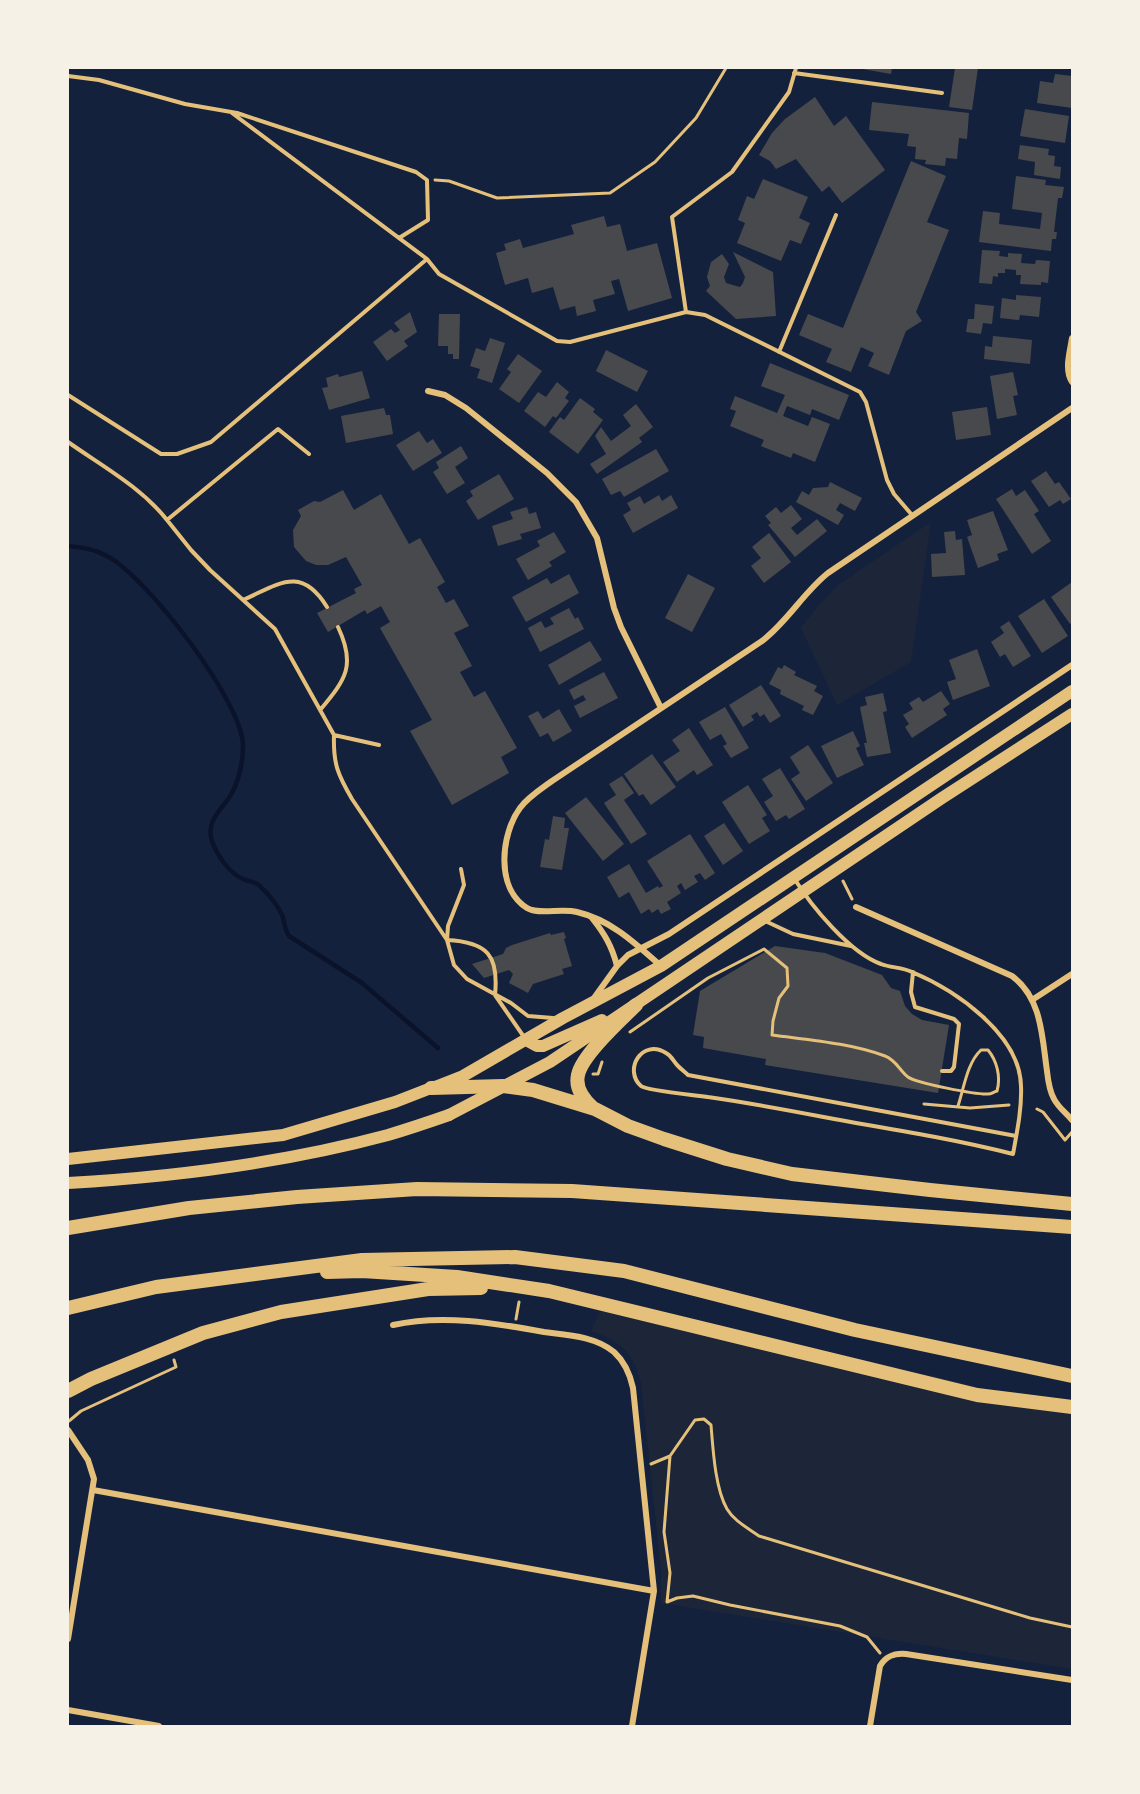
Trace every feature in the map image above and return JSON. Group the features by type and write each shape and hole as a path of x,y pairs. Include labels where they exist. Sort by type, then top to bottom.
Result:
{"highway":[{"path":"595,1109 584,1100 579,1087 578,1075 592,1051 636,1005"},
{"path":"431,1088 504,1086 533,1090 595,1109 628,1126 664,1139 727,1159 792,1174 1072,1204"},
{"path":"68,1228 189,1208 297,1197 417,1189 584,1191 1072,1227"},
{"path":"68,1308 156,1287 362,1260 515,1257 624,1271 855,1330 1072,1376"},
{"path":"156,1287 277,1274 362,1271 457,1277 549,1291 977,1395 1072,1407"},
{"path":"68,1392 91,1379 203,1333 281,1312 428,1288 520,1287 549,1291"}],"main road":[{"path":"68,1159 283,1135 395,1102 462,1076 563,1018 661,966 1072,691"},
{"path":"68,1183 209,1169 271,1160 390,1134 449,1115 550,1062 942,798 1072,714"},
{"path":"526,1040 537,1046 554,1043 636,1005"}],"street":[{"path":"1072,338 1068,368 1072,382"},
{"path":"428,391 445,395 466,408 547,473 576,502 597,538 614,608 621,627 661,708"},
{"path":"661,966 620,931 607,923 567,910 535,911 522,904 509,885 506,876 505,851 509,834 520,808 536,793 762,641 786,620 819,580 1072,408"},
{"path":"589,1005 617,966 628,955 669,934 1072,665"},
{"path":"856,907 1012,976 1024,987 1039,1018 1049,1088 1054,1099 1072,1120"},
{"path":"591,918 605,933 617,966"},
{"path":"1032,1000 1072,974"},
{"path":"393,1324 446,1320 515,1327 585,1338 604,1346 620,1359 626,1368 633,1388 654,1591 632,1726"},
{"path":"68,1430 91,1466 94,1479 68,1638"},
{"path":"93,1490 654,1591"},
{"path":"870,1726 879,1670 885,1659 894,1654 1072,1680"},
{"path":"68,1710 159,1726"}],"lane":[{"path":"686,312 672,217 732,172 789,92 795,70 942,93"},
{"path":"68,76 99,80 185,104 232,113 416,172 427,180 428,220 399,238"},
{"path":"232,113 427,259 439,274 558,341 570,342 686,312 705,315 860,392 866,402 890,485 913,516"},
{"path":"779,352 836,215"},
{"path":"68,395 161,454 177,454 211,442 427,259"},
{"path":"167,520 278,429 309,454"},
{"path":"68,442 156,506 191,550 268,621 281,637 334,735 333,755 339,777 447,940 454,965 462,975 511,1003 528,1016 563,1018"},
{"path":"243,600 282,583 300,582 315,589 327,607"},
{"path":"321,709 338,688 348,669 347,650 338,627"},
{"path":"334,735 379,745"},
{"path":"447,940 448,926 464,885 461,869"},
{"path":"794,878 818,913 851,946 881,964 898,966 951,991 974,1009 997,1033 1015,1058 1022,1084 1016,1136 1013,1154 953,1140 726,1100 652,1090 641,1085 635,1075 635,1064 640,1054 648,1049 658,1048 670,1055 688,1075 1016,1136"},
{"path":"762,920 793,934 851,946"},
{"path":"447,940 475,943 486,952 495,966 497,978 495,995 526,1040"},
{"path":"913,972 911,992 915,1007 954,1019 959,1024 954,1067 947,1072 942,1071"}],"path":[{"path":"427,180 449,180 497,198 610,194 655,162 696,118 726,68"},
{"path":"837,868 856,907"},
{"path":"624,1036 708,978 764,949 787,968 788,986 778,998 772,1035 857,1048 888,1056 907,1077 918,1083 943,1086 974,1092 990,1094 997,1091 999,1082 997,1067 988,1050 981,1050 977,1054 972,1064 958,1106"},
{"path":"578,1075 598,1074 603,1057"},
{"path":"924,1104 979,1108 1009,1105"},
{"path":"1037,1109 1043,1112 1065,1140 1072,1132"},
{"path":"515,1327 519,1302"},
{"path":"68,1422 81,1411 176,1367 174,1358"},
{"path":"885,1659 867,1637 840,1626 693,1596 676,1598 668,1602 670,1573 664,1532 670,1456 695,1420 704,1419 711,1425 721,1494 727,1509 739,1522 759,1536 1030,1618 1072,1627"},
{"path":"642,1468 670,1456"}],"shaded area":[{"path":"931,522 911,662 837,705 801,628 838,585"},
{"path":"604,1303 737,1340 934,1376 1072,1411 1072,1669 661,1603 661,1570 641,1383 630,1355 610,1339 591,1331"}],"building":[{"path":"857,68 892,68 891,74"},
{"path":"955,68 978,68 972,110 949,107"},
{"path":"1055,74 1072,76 1072,108 1037,103 1040,81 1053,83"},
{"path":"815,97 834,126 846,116 885,170 842,203 829,186 822,192 796,159 776,169 770,161 759,155 772,133 785,119"},
{"path":"872,102 969,113 967,139 959,138 957,159 946,158 945,166 925,164 926,160 915,159 916,147 907,146 909,134 869,130"},
{"path":"1025,109 1069,116 1065,143 1020,136"},
{"path":"1020,145 1049,149 1048,155 1055,156 1054,166 1061,167 1060,179 1034,175 1035,162 1018,159"},
{"path":"911,161 946,176 927,222 949,230 916,312 922,321 906,331 889,375 868,366 874,353 861,347 851,372 826,362 832,349 799,335 808,314 843,328"},
{"path":"1016,176 1046,180 1045,185 1064,187 1062,198 1058,198 1054,232 1057,232 1056,239 1052,239 1051,251 979,242 983,211 1000,213 999,224 1040,229 1042,213 1012,209"},
{"path":"763,179 808,197 799,218 810,223 801,244 790,240 781,261 737,243 745,223 738,220 747,196 754,199"},
{"path":"604,216 607,227 620,224 627,251 657,243 672,298 628,311 619,279 611,281 615,294 593,300 596,311 577,316 575,306 560,310 553,287 532,293 528,278 505,285 496,253 506,250 504,244 520,239 523,248 574,234 571,225"},
{"path":"982,250 1000,251 999,256 1008,257 1008,253 1022,254 1021,263 1035,264 1036,260 1050,261 1048,283 1020,284 1021,275 1016,275 1016,270 1005,269 1005,273 998,273 998,277 993,276 992,284 979,283"},
{"path":"733,252 773,272 776,316 736,319 706,291 710,286 707,277 711,262 722,254 729,264 724,277 726,283 740,287 743,283 745,277"},
{"path":"1016,295 1041,297 1039,317 1020,315 1019,320 1000,318 1002,298 1016,300"},
{"path":"975,304 994,306 992,324 983,323 981,334 966,332 968,319 974,319"},
{"path":"410,312 417,332 404,341 408,346 387,361 373,342 391,329 395,333 400,330 394,323"},
{"path":"439,314 460,314 459,359 453,359 453,354 448,354 448,346 438,346"},
{"path":"993,336 1032,340 1030,364 984,359 985,346 992,347"},
{"path":"490,338 505,343 492,383 477,378 480,369 470,366 476,348 485,351"},
{"path":"606,350 648,371 637,392 596,371"},
{"path":"518,354 542,371 519,403 499,389 511,372 507,369"},
{"path":"770,363 849,395 839,420 812,409 810,415 787,406 783,416 808,426 812,417 830,424 815,462 793,453 791,458 761,446 764,440 730,426 736,411 730,409 735,396 777,413 785,395 761,386"},
{"path":"362,371 370,398 329,410 322,388 328,387 326,378"},
{"path":"1013,372 1018,395 1013,396 1017,415 997,419 990,376"},
{"path":"557,382 569,392 565,398 569,401 556,418 553,416 545,427 524,411 538,392 546,397"},
{"path":"580,398 595,409 593,412 603,420 578,454 549,432 560,417 564,420"},
{"path":"636,404 653,427 639,438 642,442 597,474 590,464 606,454 595,436 601,427 611,441 631,426 623,415"},
{"path":"987,407 991,435 956,440 952,412"},
{"path":"384,408 386,415 390,415 393,434 346,443 341,416"},
{"path":"419,431 427,443 433,439 442,453 413,471 396,445"},
{"path":"461,446 468,458 455,467 465,483 447,494 433,472 439,468 436,462"},
{"path":"656,449 669,471 624,497 620,491 611,495 602,479"},
{"path":"1046,471 1055,484 1059,482 1071,499 1063,504 1060,500 1049,507 1031,481"},
{"path":"499,474 514,499 478,520 466,501 473,496 470,491"},
{"path":"830,482 862,498 855,511 840,503 836,510 844,515 838,525 796,502 802,491 809,495 813,488 828,487"},
{"path":"1012,489 1016,496 1025,490 1039,511 1034,514 1051,541 1032,554 996,499"},
{"path":"343,490 354,510 381,494 409,544 420,538 445,582 437,587 446,603 454,599 469,626 454,633 472,666 460,672 474,697 485,691 517,748 501,757 509,773 452,805 410,731 432,720 380,628 390,622 381,606 367,614 365,610 328,632 317,613 356,593 354,589 362,585 346,557 328,565 316,565 306,561 294,547 293,530 301,516 298,510"},
{"path":"659,495 662,501 671,495 678,508 633,533 623,515 631,510 627,503 640,496 644,504"},
{"path":"791,505 802,519 791,528 797,535 817,519 827,531 795,557 768,525 771,523 765,516 776,507 781,513"},
{"path":"527,507 529,514 536,512 541,528 520,534 522,539 498,546 492,526 513,519 510,512"},
{"path":"993,511 1008,550 997,554 999,560 978,568 967,537 972,535 967,520"},
{"path":"955,531 956,540 962,539 965,575 932,577 931,554 946,553 944,532"},
{"path":"554,532 566,552 549,562 552,566 528,580 516,559 540,546 537,541"},
{"path":"769,533 791,562 764,583 751,566 761,558 752,547"},
{"path":"569,574 579,593 526,622 512,597 547,578 551,584"},
{"path":"688,574 715,588 692,632 665,618"},
{"path":"1072,582 1072,622 1070,624 1051,597"},
{"path":"1044,599 1068,636 1042,653 1018,616"},
{"path":"569,608 575,619 578,617 584,629 540,652 528,628 541,621 545,628 554,624 550,618"},
{"path":"1009,621 1031,656 1013,667 1005,654 1000,657 991,642 1004,633 1000,627"},
{"path":"590,641 602,660 559,685 548,665"},
{"path":"977,649 990,686 953,700 947,682 956,679 949,660"},
{"path":"784,665 796,672 794,675 817,686 814,691 823,696 813,715 802,710 804,706 780,694 781,690 769,684 778,667 782,669"},
{"path":"604,672 618,698 580,718 574,706 586,700 583,695 574,700 569,690"},
{"path":"761,685 781,716 770,723 764,714 760,717 757,712 751,716 754,720 743,727 729,705"},
{"path":"941,691 950,704 943,709 947,715 912,738 905,727 909,724 903,715 913,709 909,703 919,697 923,702"},
{"path":"883,693 887,711 883,712 891,753 867,757 864,743 867,743 860,707 867,705 865,697"},
{"path":"725,707 749,748 731,758 723,746 727,744 721,734 710,740 699,722"},
{"path":"559,709 572,731 553,742 548,733 540,737 528,716 538,711 543,719"},
{"path":"689,728 713,765 697,775 694,770 677,782 663,762 680,751 672,740"},
{"path":"853,731 860,746 856,748 864,765 837,778 821,746"},
{"path":"808,745 833,783 806,801 791,779 800,773 790,757"},
{"path":"652,754 676,787 651,805 643,794 639,796 624,774"},
{"path":"780,768 805,809 789,819 786,815 776,821 764,802 773,796 762,779"},
{"path":"622,776 634,793 624,800 647,834 631,844 604,803 616,795 609,784"},
{"path":"748,785 767,815 762,818 770,831 749,844 722,802"},
{"path":"586,797 624,844 603,861 565,813"},
{"path":"553,816 565,818 564,828 569,828 562,870 540,867 545,839 549,840"},
{"path":"724,823 743,851 723,865 704,836"},
{"path":"690,834 715,873 705,880 700,873 694,876 698,882 685,890 681,883 677,886 681,893 667,902 671,909 661,914 658,909 652,913 649,909 641,914 629,892 619,898 607,877 629,864 646,893 658,886 659,888 663,886 647,861"},
{"path":"564,932 572,966 562,969 564,974 533,984 528,993 509,983 513,974 509,970 484,978 472,964 503,954 506,948 512,945 550,933 551,935"},
{"path":"775,946 825,953 882,975 891,988 900,991 905,1006 912,1014 922,1020 949,1025 938,1093 765,1065 766,1059 703,1048 704,1037 693,1035 700,991"}],"waterway":[{"path":"68,546 88,549 107,556 145,588 189,642 227,700 238,725 243,745 240,770 234,788 211,827 212,841 224,863 233,873 258,884 269,896 280,911 289,936 362,983 438,1048"}]}
